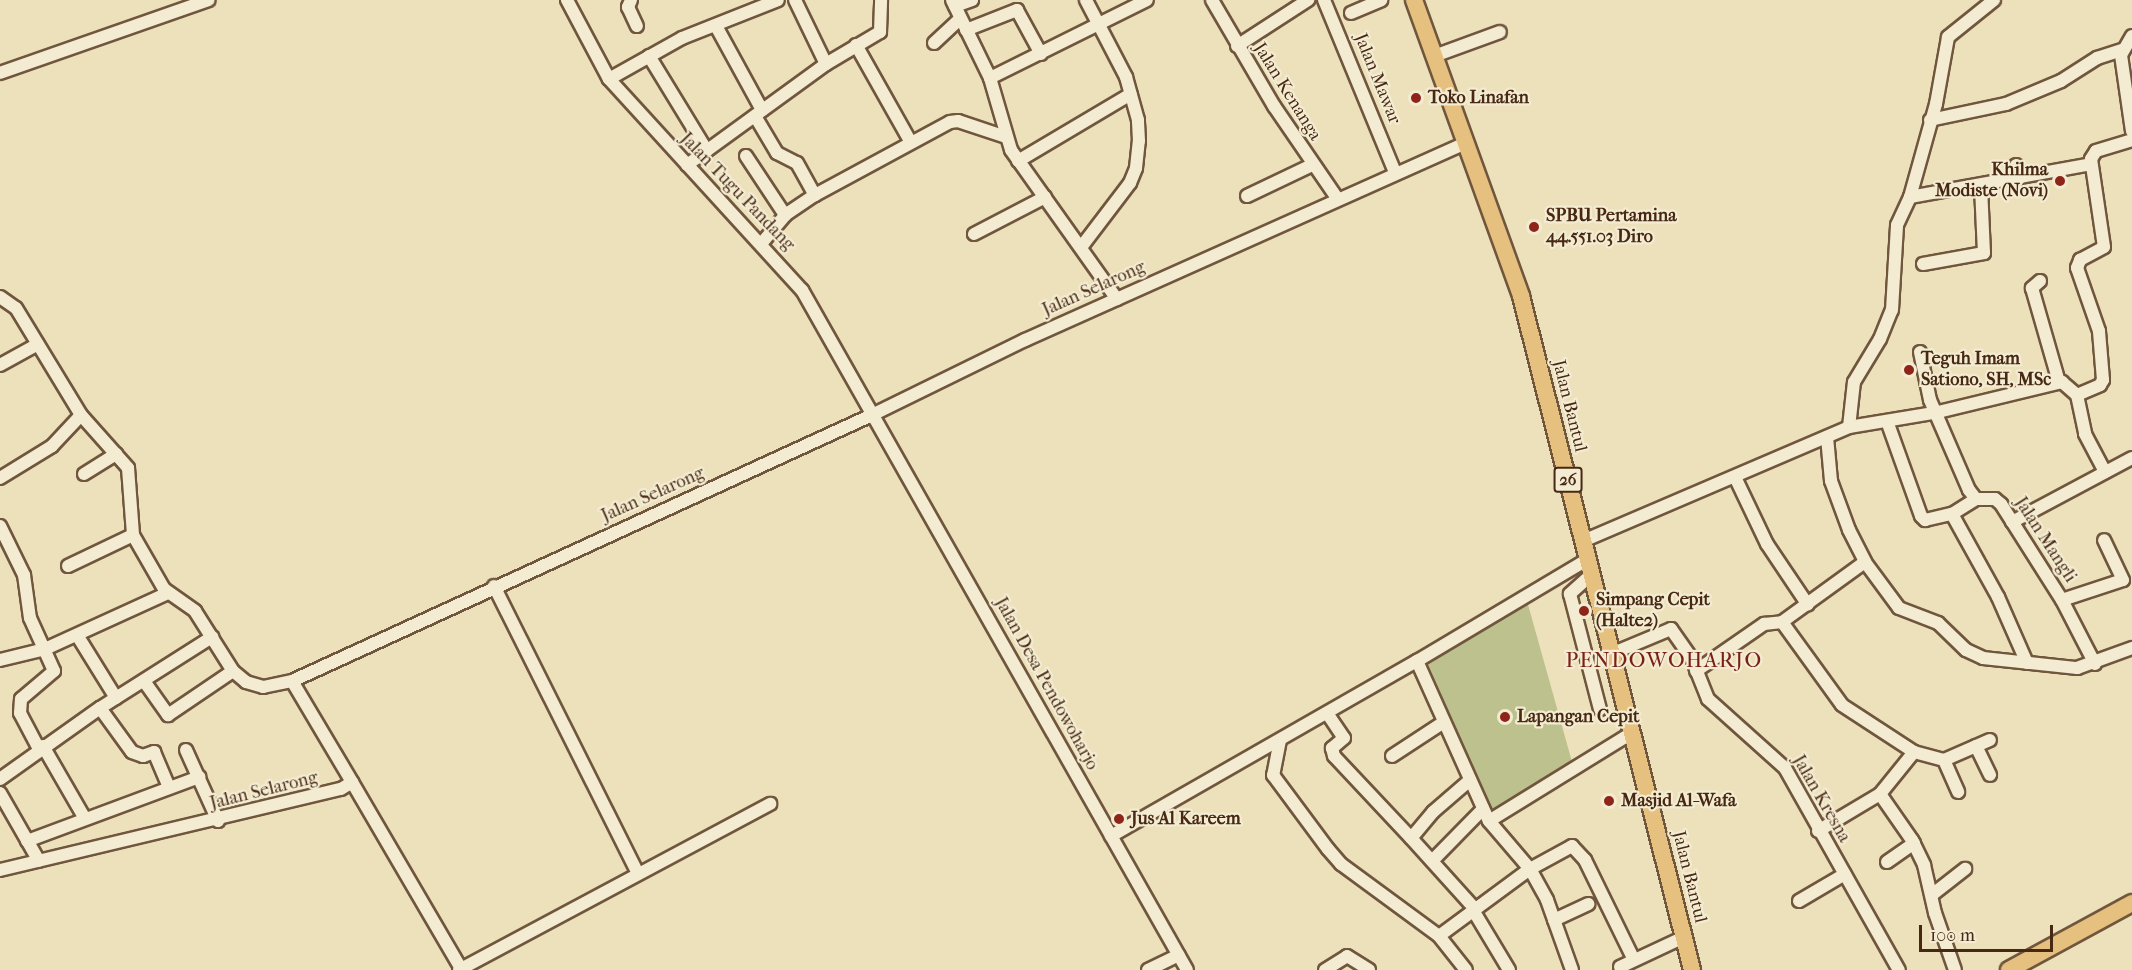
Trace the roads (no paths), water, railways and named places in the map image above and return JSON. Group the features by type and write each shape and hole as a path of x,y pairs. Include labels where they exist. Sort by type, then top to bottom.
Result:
{"main road":[{"name":"Jalan Bantul","path":"1414,0 1521,296 1692,970"},
{"path":"2009,970 2132,903"}],"street":[{"path":"0,73 209,0"},
{"name":"Jalan Tugu Pandang","path":"567,0 609,79 802,290 874,414"},
{"path":"632,0 628,7 637,26"},
{"path":"609,79 649,56 776,0"},
{"path":"795,0 826,64"},
{"path":"687,165 826,64 883,27 881,0"},
{"path":"972,0 953,3 990,78 1006,137 1018,161 1082,246 1117,299"},
{"path":"1082,246 1136,168 1138,120 1131,94 1095,23 1086,0"},
{"path":"990,78 1041,54 1095,23 1147,0"},
{"path":"1237,46 1308,0"},
{"name":"Jalan Mawar","path":"1324,0 1395,172"},
{"path":"1351,14 1381,0"},
{"path":"1849,427 1854,382 1880,339 1892,310 1897,225 1910,197 1950,33 1994,0"},
{"name":"Jalan Kenanga","path":"1217,1 1237,46 1312,165 1337,198"},
{"path":"934,43 963,25 1017,10 1041,54"},
{"path":"716,26 777,153 797,163 815,195"},
{"path":"1434,56 1500,32"},
{"path":"1930,120 2006,104 2061,81 2097,58 2122,50 2132,36"},
{"path":"856,45 910,141"},
{"path":"2122,50 2132,131"},
{"path":"649,56 707,151"},
{"path":"1018,161 1131,94"},
{"path":"761,244 784,215 815,195 910,141 954,120 1006,137"},
{"path":"2077,395 2100,386 2103,380 2099,332 2077,268 2080,260 2104,247 2091,164 2096,152 2132,140"},
{"name":"Jalan Selarong","path":"0,870 326,795 351,782 292,681 494,586 874,414 1337,198 1467,142"},
{"path":"747,156 784,215"},
{"path":"1910,197 1981,187 2091,164"},
{"path":"1247,196 1312,165"},
{"path":"2016,165 2019,179"},
{"path":"1923,264 1984,253 1981,187"},
{"path":"974,234 1045,197"},
{"path":"2040,281 2032,288 2059,382"},
{"path":"0,297 16,308 81,415 116,454 129,473 133,535 168,593 188,604 233,671 254,686 292,681"},
{"path":"0,365 38,344"},
{"path":"1887,421 1923,519 1952,514 1976,499 1935,413 1920,352"},
{"path":"1583,540 1849,427 1935,413 2059,382 2067,382 2077,395 2085,434 2105,472"},
{"name":"Jalan Desa Pendowoharjo","path":"874,414 1187,970"},
{"path":"0,478 52,446 81,415"},
{"path":"1827,437 1835,494 1865,562 1899,608 1938,623 1971,654 2077,668 2095,664 2132,648"},
{"path":"84,474 116,454"},
{"path":"2012,522 2132,458"},
{"path":"1735,477 1767,544 1808,605"},
{"name":"Jalan Mangli","path":"1976,499 1995,498 2062,600 2095,664"},
{"path":"1952,514 1998,597 2027,663"},
{"path":"0,526 24,575 30,618 45,649 53,674 25,692 20,706 23,721 84,817"},
{"path":"68,566 133,535"},
{"path":"2062,600 2123,580 2104,540"},
{"path":"1696,671 1764,624 1782,622 1865,562"},
{"path":"1111,836 1417,661 1590,567"},
{"path":"1590,567 1570,594 1600,709"},
{"path":"494,586 638,873"},
{"path":"0,660 45,649 168,593"},
{"path":"1782,622 1842,705 1914,752 1944,760 1990,740"},
{"name":"Jalan Kresna","path":"1611,654 1669,628 1696,671 1708,699 1785,768 1818,831 1899,970"},
{"path":"77,635 116,698"},
{"path":"0,779 100,708 212,637"},
{"path":"1417,661 1488,821 1530,869 1554,920 1572,970"},
{"path":"144,681 168,715 233,671"},
{"path":"100,708 132,752 142,756 154,752 169,788"},
{"path":"1327,713 1344,738 1332,748 1334,756 1474,909 1509,970"},
{"path":"1392,756 1444,722"},
{"path":"1488,821 1633,732"},
{"path":"1280,740 1273,775 1328,849 1341,864 1439,936 1466,970"},
{"path":"1976,746 1990,776"},
{"path":"186,750 218,821"},
{"path":"1818,831 1880,794 1914,752"},
{"path":"1944,760 1958,792"},
{"path":"27,841 84,817 199,777"},
{"path":"1411,838 1433,812 1470,780"},
{"path":"351,782 461,970 770,804"},
{"path":"0,793 39,861"},
{"path":"1880,794 1914,843 1933,894 1935,913 1955,970"},
{"path":"1432,861 1483,809"},
{"path":"1887,862 1914,843"},
{"path":"1439,936 1530,869 1576,847 1633,958"},
{"path":"1933,894 1965,869"},
{"path":"1799,901 1845,874"},
{"path":"1554,920 1588,904"},
{"path":"1620,967 1633,958 1684,937"},
{"path":"1148,970 1179,955"},
{"path":"1325,970 1347,956 1369,970"}],"place":[{"name":"Toko Linafan","path":"1416,98"},
{"name":"Khilma Modiste (Novi)","path":"2060,181"},
{"name":"SPBU Pertamina 44.551.03 Diro","path":"1534,227"},
{"name":"Teguh Imam Sationo, SH, MSc","path":"1909,370"},
{"name":"Simpang Cepit (Halte2)","path":"1584,611"},
{"name":"Lapangan Cepit","path":"1505,717"},
{"name":"Masjid Al-Wafa","path":"1609,801"},
{"name":"Jus Al Kareem","path":"1119,819"}],"district":[{"name":"PENDOWOHARJO","path":"1664,660"}]}
